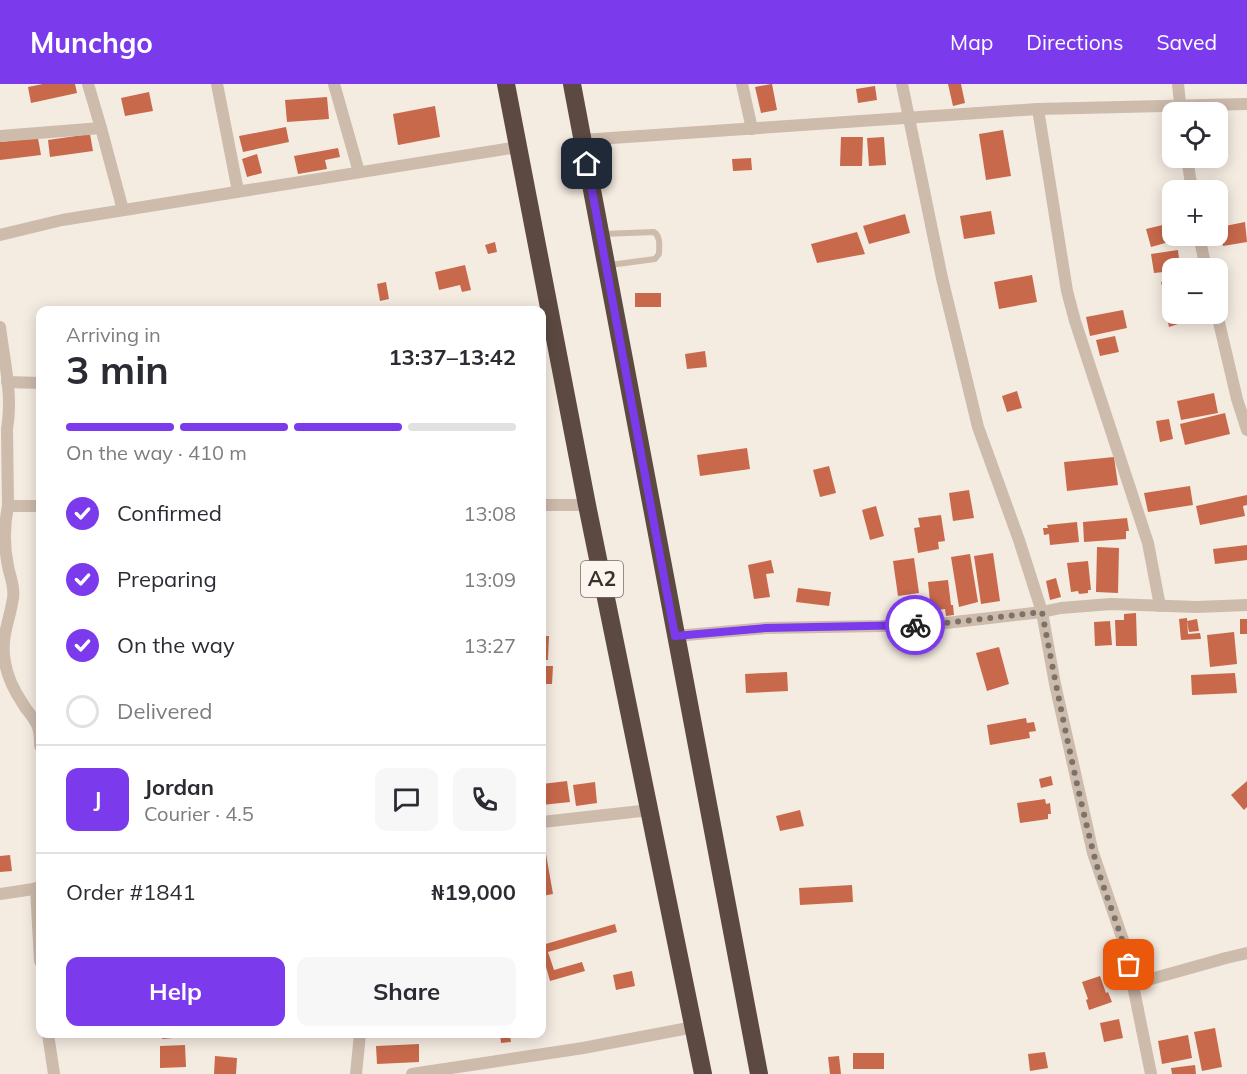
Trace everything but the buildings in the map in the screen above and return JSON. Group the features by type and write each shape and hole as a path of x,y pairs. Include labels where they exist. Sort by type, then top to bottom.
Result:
{"highway":[{"name":"A2","path":"506,84 587,505 703,1074"},
{"path":"572,84 759,1074"}],"street":[{"path":"88,84 123,210"},
{"path":"217,84 238,191"},
{"path":"334,84 359,172"},
{"path":"742,84 752,129"},
{"path":"902,84 942,278 978,427 1019,540 1042,612 1055,684 1093,853 1125,946 1151,1074"},
{"path":"1179,84 1180,102"},
{"path":"1228,105 1247,104"},
{"path":"582,140 1038,109 1162,109"},
{"path":"1038,109 1067,291 1078,332 1148,543 1161,606"},
{"path":"0,136 101,128"},
{"path":"0,236 62,220 518,147"},
{"path":"1219,324 1242,397 1247,430"},
{"path":"0,327 9,416 7,429 8,506 5,537 14,597 6,623 3,645 5,663 13,687 36,723"},
{"path":"7,382 36,383"},
{"path":"546,505 587,505"},
{"path":"8,506 36,506"},
{"path":"675,636 766,628 946,623 1111,604 1197,607 1247,605"},
{"path":"546,822 650,810"},
{"path":"0,894 36,888"},
{"path":"1133,984 1247,953"},
{"path":"412,1074 583,1048 694,1028"},
{"path":"49,1038 54,1074"},
{"path":"356,1074 360,1038"}],"lane":[{"path":"600,234 654,232 659,238 659,254 655,259 606,266"}],"way so far":[{"path":"915,625 1042,612 1055,684 1093,853 1125,946 1129,965"}],"route":[{"path":"587,164 675,636 766,628 915,625"}]}
